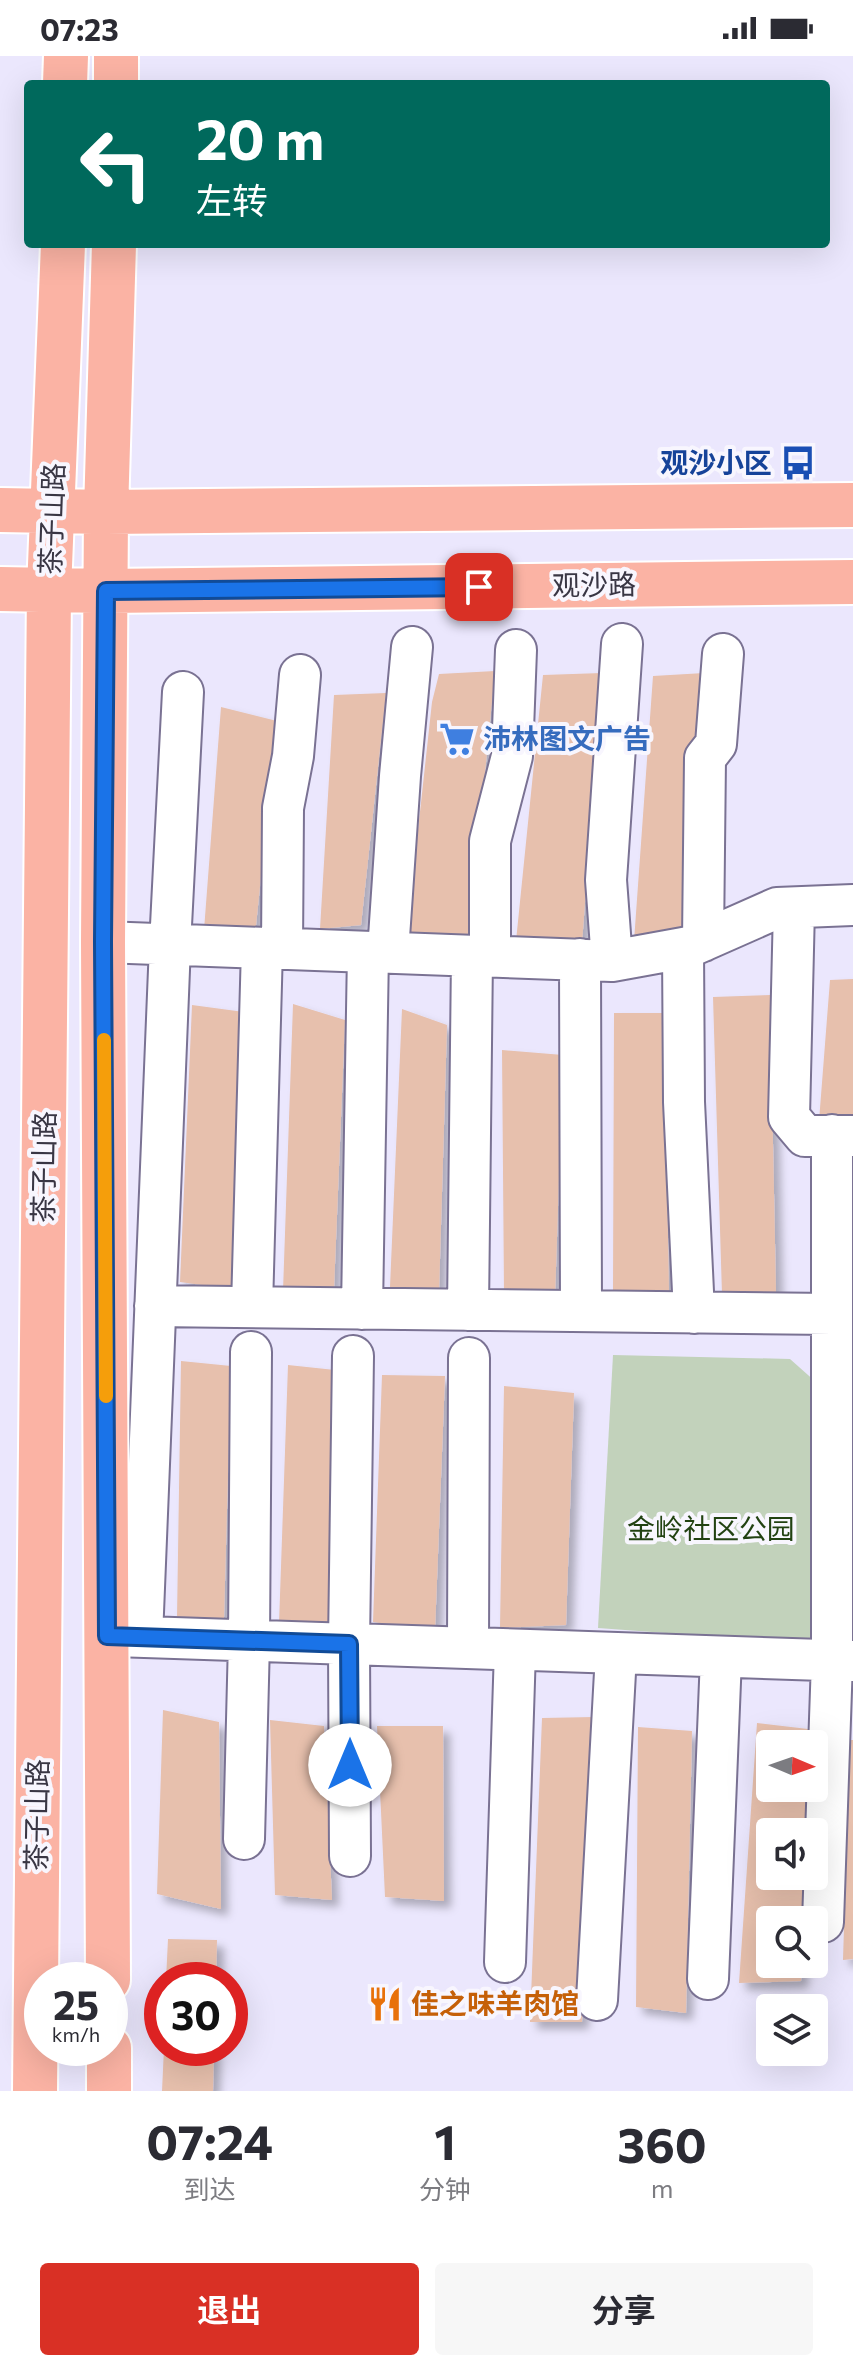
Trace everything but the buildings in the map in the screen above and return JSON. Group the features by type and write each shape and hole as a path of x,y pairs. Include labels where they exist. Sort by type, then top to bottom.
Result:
{"main road":[{"path":"65,80 66,56"},
{"path":"116,56 116,80"},
{"name":"茶子山路","path":"35,2091 49,590 63,248"},
{"name":"茶子山路","path":"109,1962 124,1636 103,942 106,512 114,248"},
{"path":"0,510 106,512 853,505"},
{"name":"观沙路","path":"0,589 106,591 853,582"},
{"path":"109,2066 109,2091"}],"street":[{"path":"581,1311 596,960 606,880 622,644"},
{"path":"362,1309 378,952 412,647"},
{"path":"468,1310 481,956 490,841 512,756 516,650"},
{"path":"694,1313 684,1102 705,758 716,744 723,654"},
{"path":"252,1307 272,948 283,808 293,756 300,675"},
{"path":"183,692 155,1306 124,1636 843,1661"},
{"path":"103,942 596,960 693,944 777,908 853,905"},
{"path":"794,908 789,1117 805,1136 842,1135 832,1314 843,1661 824,1906"},
{"path":"155,1306 832,1314"},
{"path":"244,1839 251,1352"},
{"path":"350,1856 353,1356"},
{"path":"468,1648 469,1358"},
{"path":"505,1962 515,1650"},
{"path":"597,2000 616,1654"},
{"path":"708,1979 721,1657"}],"green space":[{"name":"金岭社区公园","path":"613,1355 790,1359 817,1383 813,1644 598,1628"}],"slow traffic":[{"path":"104,1040 106,1396"}],"place":[{"name":"观沙小区","path":"798,463"},
{"name":"沛林图文广告","path":"457,739"},
{"name":"佳之味羊肉馆","path":"385,2004"}],"route":[{"path":"350,1765 349,1644 107,1636 103,942 106,591 479,587"}]}
